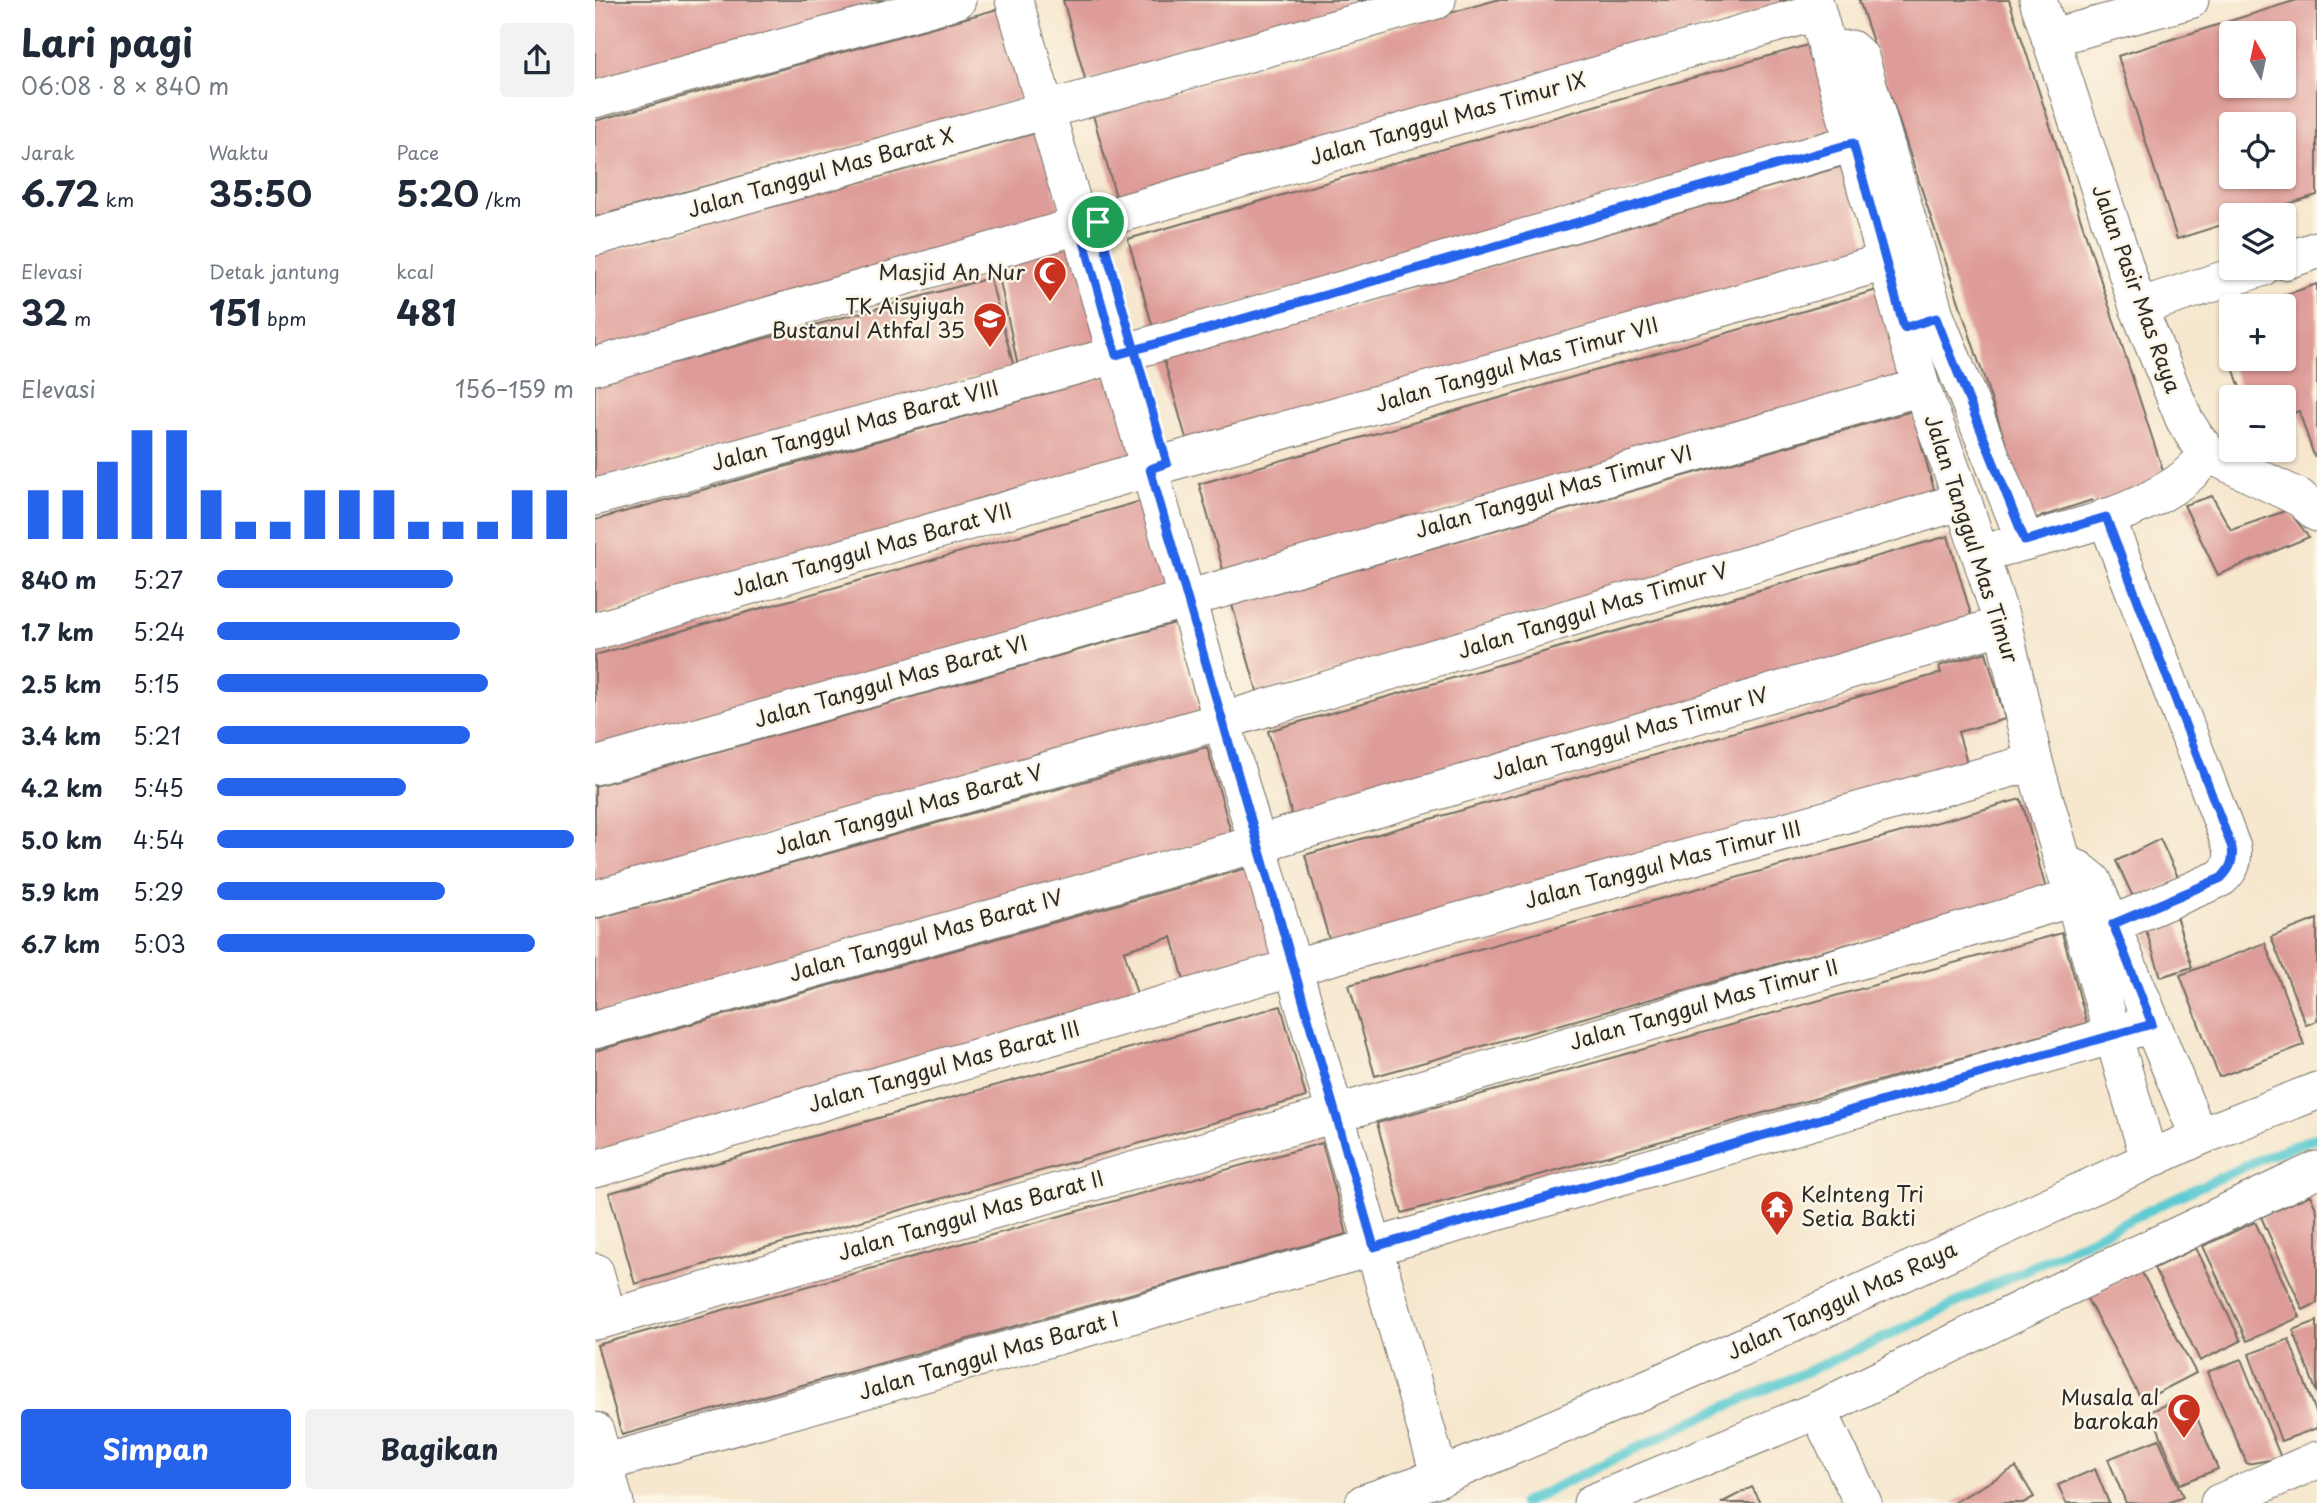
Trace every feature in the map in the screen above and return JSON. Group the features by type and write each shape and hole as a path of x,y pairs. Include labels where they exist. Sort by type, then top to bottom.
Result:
{"street":[{"path":"595,99 957,0"},
{"path":"1014,0 1056,106"},
{"path":"1035,0 1056,106 1089,224 1447,1473"},
{"name":"Jalan Tanggul Mas Barat X","path":"595,237 1437,0"},
{"name":"Jalan Pasir Mas Raya","path":"2038,0 2138,307 2184,419 2210,454 2300,498 2317,513"},
{"path":"2050,38 2190,0"},
{"name":"Jalan Tanggul Mas Timur","path":"1815,6 1885,262 1920,323 1921,387 1963,501 2003,625 2033,762 2150,1159"},
{"name":"Jalan Tanggul Mas Timur IX","path":"595,366 1089,224 1815,6"},
{"path":"1827,51 1851,49 1860,57 1920,323 2025,541"},
{"name":"Jalan Tanggul Mas Barat VIII","path":"595,497 1125,352 1853,143"},
{"path":"2296,257 2317,250"},
{"name":"Jalan Tanggul Mas Timur VII","path":"1158,466 1885,262"},
{"path":"2138,307 2223,280"},
{"name":"Jalan Tanggul Mas Timur VI","path":"1195,596 1921,387"},
{"path":"1980,554 2106,517 2147,501 2176,484 2210,454"},
{"name":"Jalan Tanggul Mas Barat VII","path":"595,631 1158,466"},
{"name":"Jalan Tanggul Mas Timur V","path":"1230,718 1963,501"},
{"path":"2106,517 2232,848 2233,858 2229,870 2221,878 2113,924"},
{"name":"Jalan Tanggul Mas Barat VI","path":"595,765 1195,596"},
{"name":"Jalan Tanggul Mas Timur IV","path":"1265,841 2003,625"},
{"name":"Jalan Tanggul Mas Barat V","path":"595,899 1230,718"},
{"name":"Jalan Tanggul Mas Timur III","path":"1301,965 2033,762"},
{"name":"Jalan Tanggul Mas Barat IV","path":"595,1030 1265,841"},
{"path":"2068,881 2078,869 2093,881 2199,1137"},
{"name":"Jalan Tanggul Mas Timur II","path":"1343,1111 2068,881"},
{"name":"Jalan Tanggul Mas Barat III","path":"595,1170 845,1095 1301,965"},
{"name":"Jalan Tanggul Mas Barat I","path":"599,1447 1381,1244 2152,1024"},
{"name":"Jalan Tanggul Mas Raya","path":"1363,1503 1447,1473 1731,1352 2199,1137 2317,1091"},
{"name":"Jalan Tanggul Mas Barat II","path":"601,1319 1343,1111"},
{"path":"1592,1503 1818,1410 2027,1306 2317,1170"},
{"path":"595,1272 601,1319"},
{"path":"1818,1410 1863,1503"},
{"path":"599,1447 615,1503"},
{"path":"2219,1503 2317,1460"}],"building":[{"path":"595,0 883,0 883,1 595,81"},
{"path":"1063,0 1371,0 1086,82"},
{"path":"1496,0 1796,0 1118,204 1093,115"},
{"path":"1859,0 2009,0 2166,480 2093,504 2092,500 2031,520"},
{"path":"2297,0 2317,0 2317,195 2291,203 2219,203 2219,226 2177,239 2118,56 2219,24 2219,98 2296,98 2296,21 2230,21"},
{"path":"1005,7 1030,96 595,217 595,121"},
{"path":"1811,44 1836,133 1153,328 1128,239"},
{"path":"1039,132 1063,222 595,351 595,256"},
{"path":"1843,166 1869,255 1189,449 1164,360"},
{"name":"Masjid An Nur","path":"1081,239 1107,347 1018,366 995,258"},
{"path":"990,278 1014,367 595,480 595,384"},
{"path":"2317,284 2317,455 2314,456 2299,411 2296,412 2296,385 2239,385 2234,371 2296,371 2296,294 2288,294"},
{"path":"1877,290 1903,379 1224,573 1199,484"},
{"path":"1112,375 1137,464 595,616 595,520"},
{"path":"1912,411 1937,500 1258,694 1232,605"},
{"path":"2212,496 2231,530 2288,510 2309,537 2218,575 2184,505"},
{"path":"1145,500 1170,588 595,751 595,655"},
{"path":"1948,536 1974,625 1293,819 1268,731"},
{"path":"1175,623 1200,712 595,882 595,786"},
{"path":"1986,652 2005,719 1958,732 1968,766 1331,946 1305,855 1941,673 1939,666"},
{"path":"1207,747 1232,836 595,1015 595,919"},
{"path":"2021,799 2046,889 1375,1076 1349,985"},
{"path":"2160,839 2179,879 2135,901 2116,861"},
{"path":"1251,867 1278,962 1186,987 1172,937 1139,946 1124,951 1139,1001 595,1152 595,1051"},
{"path":"2176,916 2192,967 2161,977 2145,927"},
{"path":"2317,919 2317,1021 2306,1025 2271,937"},
{"path":"2062,933 2087,1023 1402,1213 1377,1123"},
{"path":"2265,943 2304,1045 2219,1077 2180,975"},
{"path":"1281,1006 1306,1097 635,1284 609,1193"},
{"path":"1322,1143 1347,1234 622,1435 597,1345"},
{"path":"2310,1195 2317,1211 2317,1303 2303,1310 2261,1217"},
{"path":"2255,1222 2300,1317 2247,1341 2203,1246"},
{"path":"2196,1248 2241,1341 2200,1361 2154,1268"},
{"path":"2140,1269 2196,1373 2142,1401 2086,1297"},
{"path":"2317,1321 2317,1393 2293,1330"},
{"path":"2289,1339 2317,1415 2317,1428 2281,1441 2249,1354"},
{"path":"2241,1359 2281,1458 2247,1464 2207,1372"},
{"name":"Musala al barokah","path":"2188,1396 2218,1469 2180,1484 2151,1411"},
{"path":"2159,1439 2183,1497 2168,1503 2126,1503 2108,1459"},
{"path":"2016,1467 2034,1497 2023,1503 1953,1503"},
{"path":"2095,1469 2109,1503 2066,1503 2058,1485"},
{"path":"1752,1487 1761,1503 1721,1503"}],"waterway":[{"path":"1523,1503 1682,1426 1881,1339 2179,1196 2317,1137"}],"place":[{"name":"Masjid An Nur","path":"1050,303"},
{"name":"TK Aisyiyah Bustanul Athfal 35","path":"990,349"},
{"name":"Kelnteng Tri Setia Bakti","path":"1777,1237"},
{"name":"Musala al barokah","path":"2184,1440"}],"route":[{"path":"1098,222 1080,227 1116,355 1134,350 1853,143 1904,328 1936,318 2025,541 2106,517 2232,848 2233,858 2229,870 2221,878 2113,924 2152,1024 1374,1247 1150,469 1167,463 1134,350 1098,222"}]}
